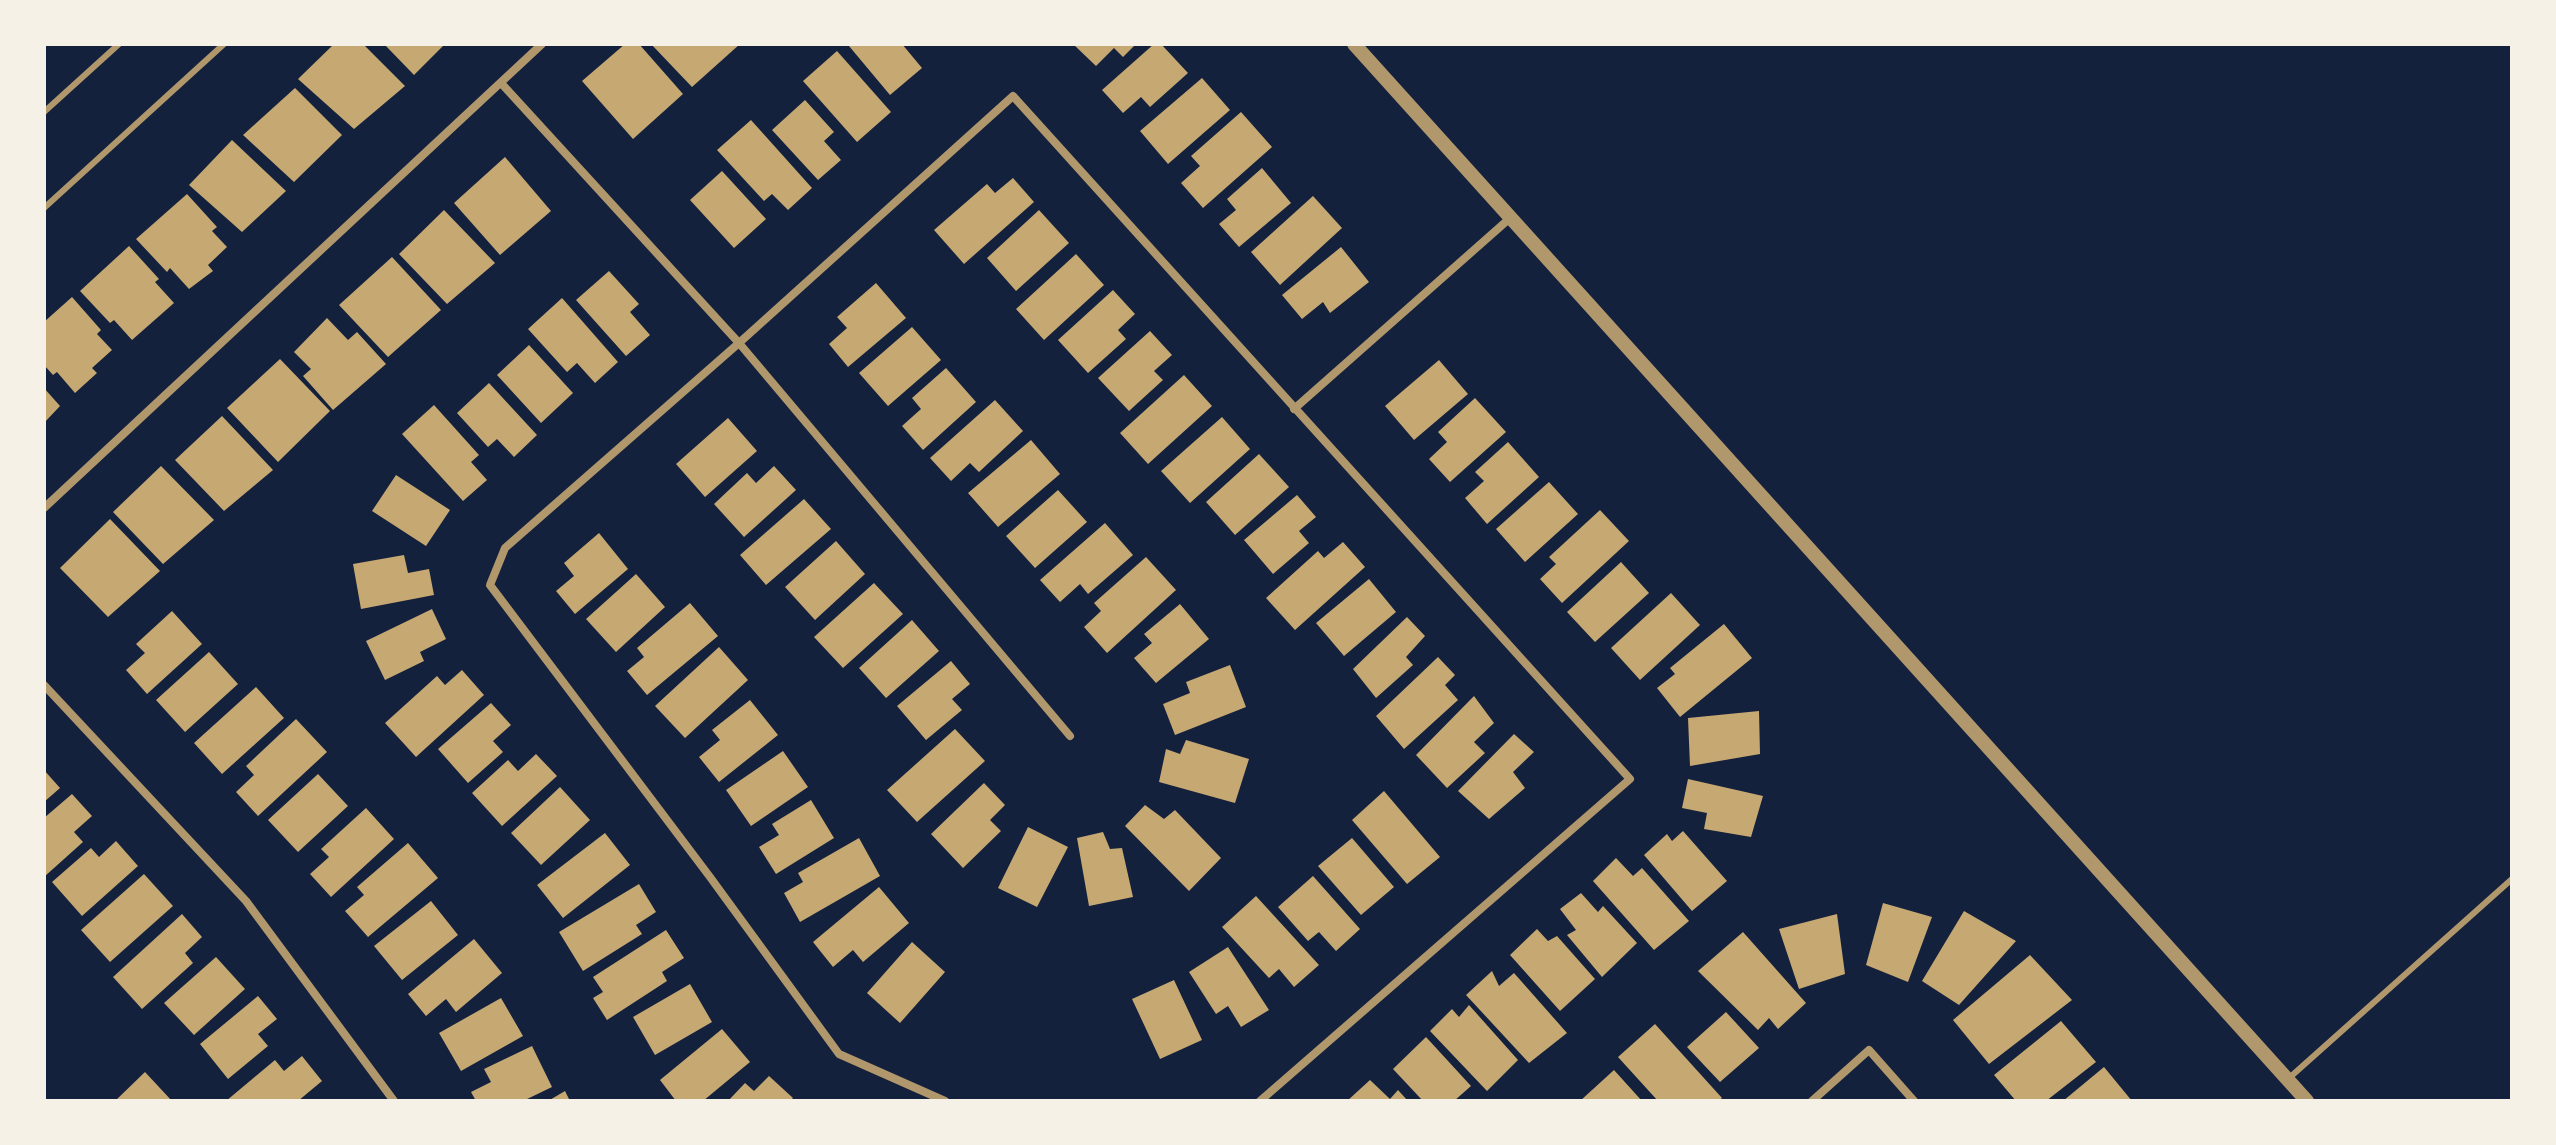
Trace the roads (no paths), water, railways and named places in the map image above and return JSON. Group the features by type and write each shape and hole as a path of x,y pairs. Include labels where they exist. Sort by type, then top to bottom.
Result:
{"street":[{"path":"44,508 542,44"},
{"path":"1354,44 2307,1101"},
{"path":"501,83 739,343 1070,736"},
{"path":"945,1101 839,1054 490,585 505,548 1013,96 1630,779 1260,1101"},
{"path":"1294,409 1509,219"},
{"path":"44,685 246,901 394,1101"},
{"path":"1812,1101 1869,1050 1914,1101"}],"lane":[{"path":"44,112 119,44"},
{"path":"44,208 224,44"},
{"path":"2288,1080 2512,879"}]}
